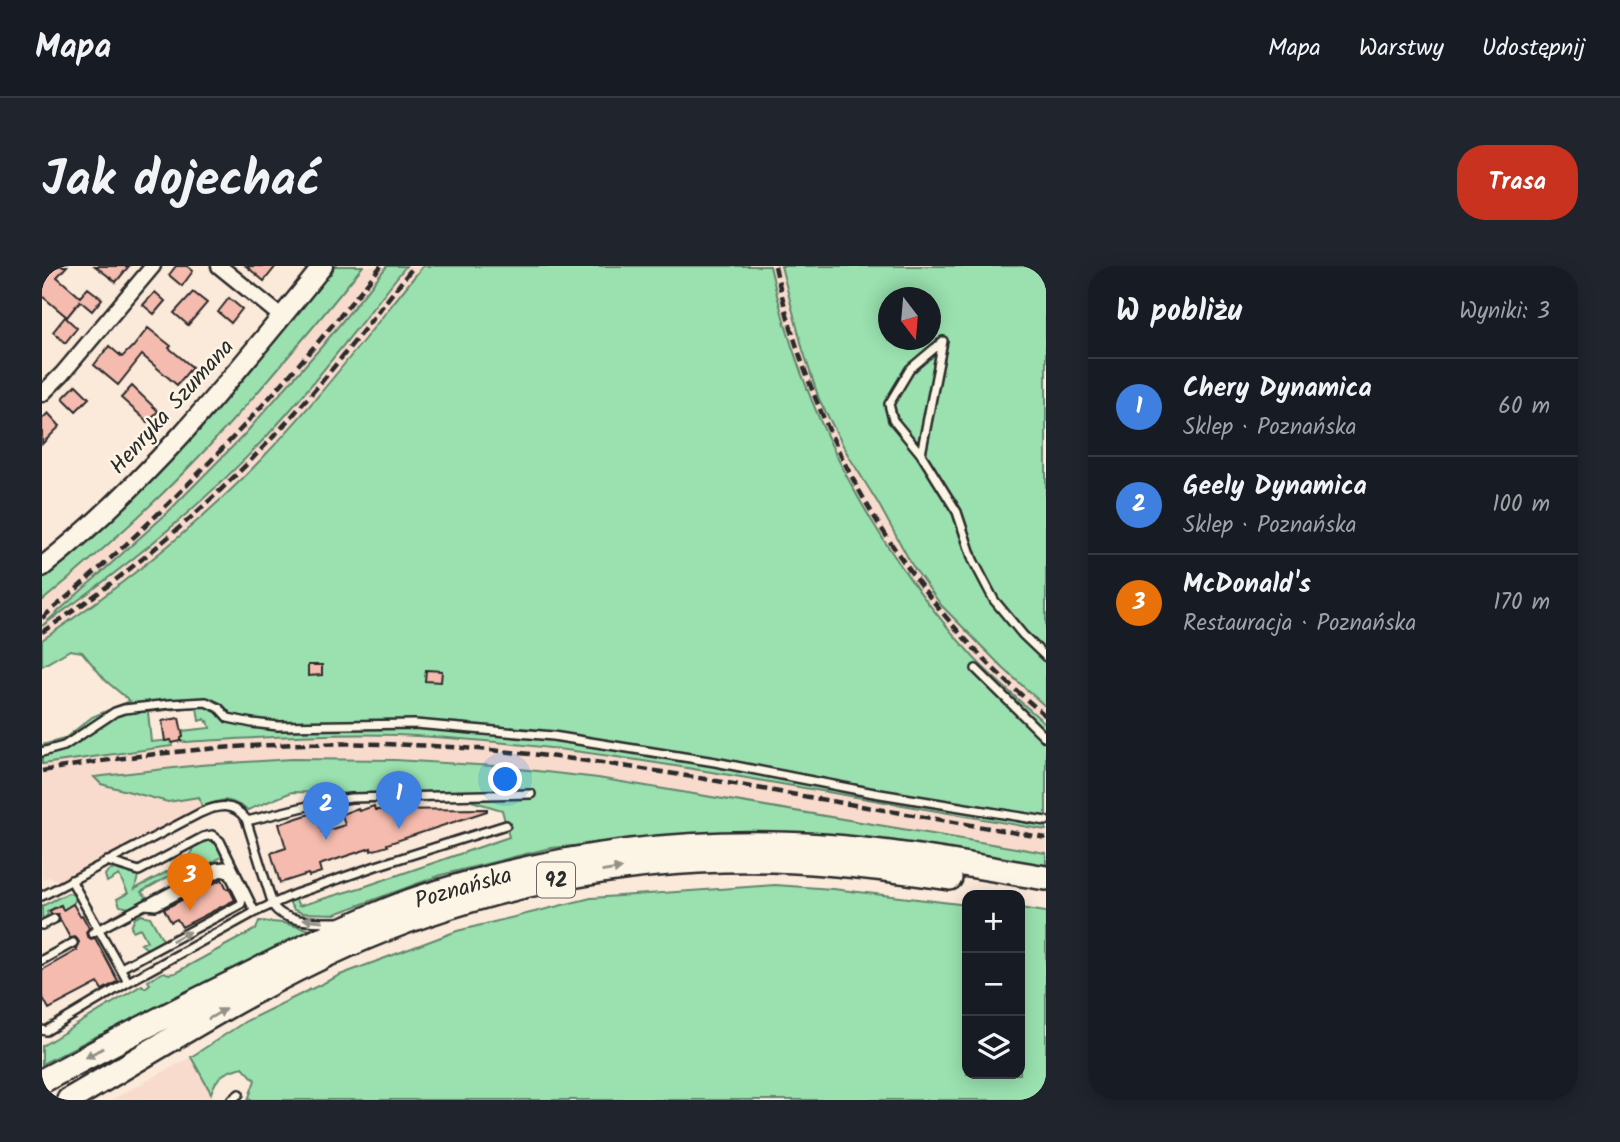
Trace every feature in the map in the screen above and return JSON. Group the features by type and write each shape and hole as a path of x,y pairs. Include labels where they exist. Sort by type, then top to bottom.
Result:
{"main road":[{"name":"Poznańska","path":"42,1081 164,1017 358,922 441,891 536,866 625,850 693,845 775,844 905,855 1046,878"},
{"name":"Poznańska","path":"69,1100 267,985 344,947 436,910 549,881 650,864 771,860 888,869 1046,894"}],"street":[{"path":"42,394 153,266"},
{"path":"219,266 282,317"},
{"name":"Henryka Szumana","path":"42,567 100,518 166,452 204,411 323,266"}],"lane":[{"path":"920,454 943,341 910,369 889,404 893,420 920,454 957,512 974,560 994,600 1023,635 1046,657"},
{"path":"976,669 1046,738"},
{"path":"42,752 64,746 115,712 124,709 206,702 228,718 278,726 415,724 553,736 1046,821"},
{"path":"247,821 351,798 531,794"},
{"path":"42,896 200,813 214,807 227,806 242,814 247,821 276,911 293,918 315,921 358,922"},
{"path":"43,1029 256,912 295,894 506,825"},
{"path":"107,861 139,871 203,837 212,835 220,841 256,912"},
{"path":"96,931 216,867 225,866 237,876"},
{"path":"121,968 241,904 242,900 229,874 220,872 156,906 145,905"},
{"path":"71,880 96,931 128,982"},
{"path":"75,907 84,903"},
{"path":"42,925 54,919"},
{"path":"42,960 73,943"},
{"path":"231,1100 239,1094"}],"shaded area":[{"path":"363,266 387,266 323,345 243,436 165,515 44,624 133,560 232,472 285,417 406,266 423,266 308,408 241,480 142,569 42,640 42,601 153,503 231,423"},
{"path":"770,266 781,266 803,350 820,399 848,455 912,565 941,605 1046,707 1046,724 977,660 934,611 864,509 838,460 803,379 778,302"},
{"path":"299,735 396,735 492,742 709,772 1046,830 1046,853 598,778 494,766 395,760 292,759 200,765 168,802 200,797 202,807 61,882 48,877 42,880 42,764 172,746 181,741"},
{"path":"191,1057 216,1100 111,1100"}],"green space":[{"path":"331,266 363,266 266,383 187,469 92,559 42,601 42,574"},
{"path":"387,266 406,266 316,379 258,446 200,502 139,554 42,626 165,515 243,436 323,345"},
{"path":"423,266 770,266 784,321 822,426 874,524 938,616 975,659 1046,724 1046,830 673,766 489,741 370,735 181,741 182,731 210,728 205,719 199,721 197,707 148,712 151,742 171,740 172,746 42,764 42,745 64,739 92,717 130,701 106,681 82,652 70,650 42,666 42,640 145,565 240,481 312,403"},
{"path":"781,266 1046,266 1046,707 941,605 912,565 819,399"},
{"path":"292,759 395,760 494,766 598,778 1046,853 1046,868 949,851 802,833 702,835 550,848 441,875 335,914 303,913 294,910 289,902 296,900 299,906 509,837 502,810 444,793 292,792 248,810 226,800 202,807 199,797 168,802 101,784 94,777 200,765"},
{"path":"209,840 217,844 223,856 200,869 191,864 141,892 148,898 129,908 120,906 117,899 128,893 119,875 107,882 105,875 108,871 115,869 138,876 135,889 189,860 193,847"},
{"path":"775,885 962,904 962,1079 1025,1079 1025,909 1046,912 1046,1100 248,1100 255,1080 243,1067 223,1075 211,1093 191,1057 246,1021 340,975 457,931 591,898"},
{"path":"68,893 76,899 73,904 63,910 60,905 47,912 48,915 42,919 42,906"},
{"path":"141,915 150,917 163,940 147,949 141,944 147,941 140,928 133,931 131,927 135,918"},
{"path":"259,921 283,923 315,931 42,1064 42,1046 142,985 145,988 150,984 148,981 164,972 175,973 256,929"}],"building":[{"path":"42,266 67,266 57,277 80,297 88,288 102,299 92,311 80,301 67,317 42,296"},
{"path":"95,266 129,266 116,282"},
{"path":"176,266 187,266 193,271 182,286 169,275"},
{"path":"246,266 276,266 264,281"},
{"path":"155,292 165,301 154,314 143,305"},
{"path":"193,292 207,303 188,325 174,313"},
{"path":"229,298 242,309 231,323 218,312"},
{"path":"65,317 77,328 65,343 53,332"},
{"path":"148,328 192,367 177,385 142,355 118,385 94,365 109,346 122,357"},
{"path":"76,385 89,398 76,411 63,398"},
{"path":"132,386 158,411 148,422 121,398"},
{"path":"48,413 60,426 42,444 42,419"},
{"path":"308,665 322,665 322,675 308,676"},
{"path":"426,670 442,671 441,682 425,681"},
{"path":"179,718 183,737 181,741 165,741 162,721"},
{"path":"374,806 375,810 487,811 387,844 388,846 371,851 371,848 319,865 321,872 280,883 271,853 286,848 279,824 316,812 322,832 345,825 342,814"},
{"path":"222,879 235,900 182,927 177,919 171,922 164,909"},
{"path":"73,904 89,928 87,936 95,938 118,981 102,990 98,983 49,1009 42,996 42,970 77,950 79,942 76,937 70,938 61,921 59,922 58,914 51,914 49,911 61,905 63,910"}],"railway":[{"path":"42,618 134,536 220,451 302,361 381,266"},
{"path":"42,632 108,586 229,482 302,405 414,266"},
{"path":"775,266 792,331 814,394 841,455 873,514 909,570 950,622 996,671 1046,716"},
{"path":"42,771 139,756 237,747 335,744 433,746 561,758 647,770 1046,838"}],"place":[{"name":"Chery Dynamica","path":"399,829"},
{"name":"Geely Dynamica","path":"326,840"},
{"name":"McDonald's","path":"190,911"}]}
